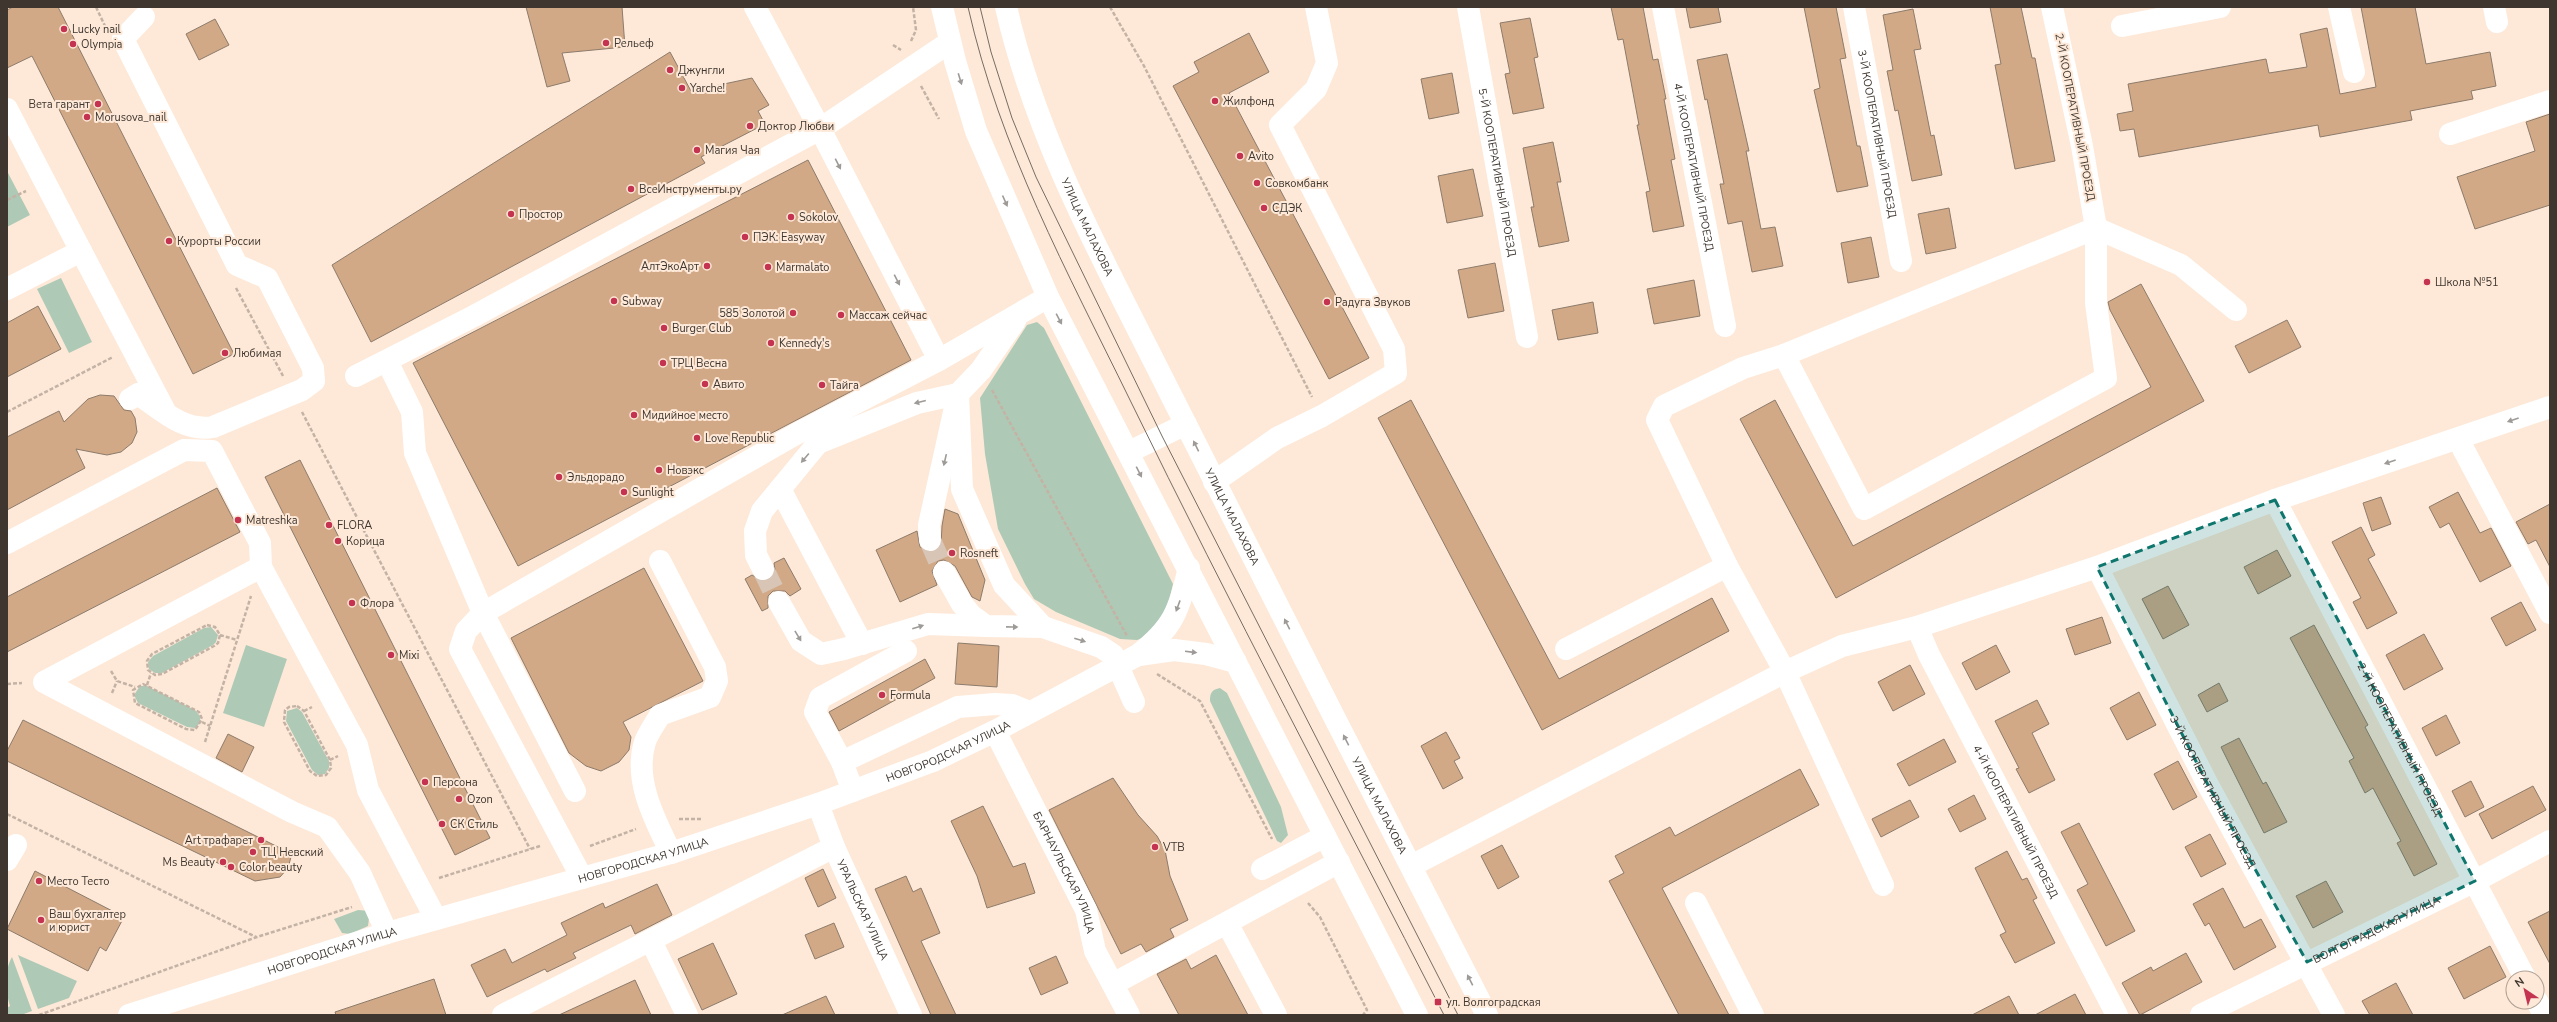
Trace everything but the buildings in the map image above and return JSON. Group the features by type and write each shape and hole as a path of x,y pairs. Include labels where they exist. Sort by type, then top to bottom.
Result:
{"street":[{"path":"755,7 820,129 939,360"},
{"path":"942,7 950,42 976,131 1048,297 1189,568 1417,1015"},
{"name":"УЛИЦА МАЛАХОВА","path":"1006,7 1014,41 1035,108 1059,167 1214,482 1487,1015"},
{"path":"1214,482 1277,438 1322,416 1396,373 1394,349 1280,125 1316,88 1327,63 1316,7"},
{"name":"5-Й КООПЕРАТИВНЫЙ ПРОЕЗД","path":"1468,7 1527,337"},
{"name":"4-Й КООПЕРАТИВНЫЙ ПРОЕЗД","path":"1663,7 1726,326"},
{"name":"3-Й КООПЕРАТИВНЫЙ ПРОЕЗД","path":"1854,7 1901,261"},
{"name":"2-Й КООПЕРАТИВНЫЙ ПРОЕЗД","path":"1784,355 1864,509 2106,378 2096,303 2096,228 2082,146 2052,7"},
{"path":"2122,26 2220,7"},
{"path":"2339,7 2354,72"},
{"path":"130,399 138,394 186,427 199,429 213,427 293,394 314,381 313,368 267,278 237,265 123,39 146,10"},
{"path":"356,376 820,129 950,42"},
{"path":"2450,134 2550,101"},
{"path":"7,109 166,413"},
{"path":"1883,885 1785,672 1727,566 1657,420 1664,406 1743,368 1784,355 2096,228 2181,265 2236,310"},
{"path":"7,289 81,251"},
{"path":"582,878 460,650 466,631 483,613 796,434 939,360 1018,316 1048,297"},
{"path":"930,540 929,525 958,394 981,370 1018,316"},
{"path":"386,361 412,412 415,453 483,613 575,791"},
{"path":"763,569 756,555 755,531 762,511 818,443 917,403 958,394"},
{"path":"958,394 962,489 1004,585 1043,627"},
{"path":"1411,866 1785,672 1842,646 1917,627 2097,567 2275,500 2550,407"},
{"path":"1129,452 1186,424"},
{"path":"2458,439 2550,613"},
{"path":"7,544 184,450 212,451 260,544 261,567 357,746 368,790 436,919"},
{"path":"780,489 862,644"},
{"name":"2-Й КООПЕРАТИВНЫЙ ПРОЕЗД","path":"2275,500 2521,970"},
{"path":"660,561 715,667 717,681 710,697 660,715 645,742 642,768 645,794 671,853"},
{"path":"1566,649 1727,566"},
{"path":"261,567 44,682 292,812 327,827 360,873 387,933"},
{"name":"3-Й КООПЕРАТИВНЫЙ ПРОЕЗД","path":"2097,567 2208,785 2307,962 2334,1015"},
{"path":"1140,656 1159,639 1173,621 1189,568"},
{"path":"944,572 962,604 971,615 986,626"},
{"path":"779,602 801,641 821,654 862,644 928,624 1043,627 1101,647 1113,655 1134,702"},
{"name":"4-Й КООПЕРАТИВНЫЙ ПРОЕЗД","path":"1917,627 1929,655 2117,1015"},
{"path":"1140,656 1174,650 1206,654 1236,662"},
{"path":"853,791 842,762 815,712 820,698 906,651"},
{"name":"НОВГОРОДСКАЯ УЛИЦА","path":"129,1015 387,933 671,853 818,804 933,761 996,731 1029,712 1140,656"},
{"path":"842,762 958,707 995,704 1012,705 1029,712"},
{"name":"БАРНАУЛЬСКАЯ УЛИЦА","path":"996,731 1086,910 1095,951 1129,1015"},
{"name":"УРАЛЬСКАЯ УЛИЦА","path":"818,804 834,847 911,1015"},
{"path":"1262,869 1325,836"},
{"name":"ВОЛГОГРАДСКАЯ УЛИЦА","path":"2201,1015 2475,881 2550,841"},
{"path":"503,1015 834,847"},
{"path":"1113,984 1339,862"},
{"path":"1696,903 1754,1015"},
{"path":"1227,923 1276,1015"},
{"path":"651,941 687,1015"}],"path":[{"path":"96,7 106,28"},
{"path":"1110,7 1144,66 1322,416"},
{"path":"235,285 530,848"},
{"path":"7,412 131,347"},
{"path":"981,370 1140,656 1200,701 1282,858"},
{"path":"198,763 261,567"},
{"path":"207,625 216,627 220,635 218,643 214,646 162,674 151,673 146,666 152,654 207,625"},
{"path":"220,635 237,640"},
{"path":"100,653 117,681 135,687 147,685 199,712 202,722 210,726"},
{"path":"147,685 151,673"},
{"path":"135,687 132,694 137,704 191,730 199,727 202,722"},
{"path":"297,706 304,711 331,764 326,775 318,776 310,771 284,722 284,714 289,707 297,706"},
{"path":"7,814 257,937"},
{"path":"418,885 530,848 562,840"},
{"path":"1296,886 1303,898 1320,917 1367,1010 1363,1015"},
{"path":"39,1015 257,937 372,900"}],"highlighted area":[{"path":"2275,500 2475,881 2307,962 2208,785 2097,567"}],"green space":[{"path":"7,171 30,215 7,227"},
{"path":"61,278 92,342 69,353 37,289"},
{"path":"1037,322 1044,328 1173,584 1165,619 1154,634 1137,640 1120,639 1056,612 1034,599 998,529 985,454 980,398 1027,325"},
{"path":"211,627 218,635 216,642 213,645 162,673 155,673 149,669 148,662 153,656 204,628"},
{"path":"246,645 287,659 264,727 223,713"},
{"path":"140,686 147,686 195,710 200,716 200,723 195,728 187,727 138,703 134,695"},
{"path":"1220,688 1227,693 1281,807 1288,835 1281,843 1277,841 1210,701 1210,695 1212,692"},
{"path":"297,708 302,712 329,761 329,768 325,774 318,775 312,770 286,721 287,711"},
{"path":"358,910 370,911 368,926 350,934 342,933 334,919"},
{"path":"18,955 77,981 69,998 38,1009"},
{"path":"12,957 32,1011 21,1015 7,1015 7,1008 10,1006 6,981 9,962"}],"tunnel":[{"path":"930,540 944,572"},
{"path":"763,569 779,602"}],"tram line":[{"path":"968,7 998,110 1037,208 1059,256 1207,555 1444,1015"},
{"path":"980,7 991,52 1012,118 1036,177 1162,436 1458,1015"}],"place":[{"name":"Lucky nail","path":"64,29"},
{"name":"Рельеф","path":"606,43"},
{"name":"Olympia","path":"73,44"},
{"name":"Джунгли","path":"670,70"},
{"name":"Yarche!","path":"682,88"},
{"name":"Жилфонд","path":"1215,101"},
{"name":"Вета гарант","path":"98,104"},
{"name":"Morusova_nail","path":"87,117"},
{"name":"Доктор Любви","path":"750,126"},
{"name":"Магия Чая","path":"697,150"},
{"name":"Avito","path":"1240,156"},
{"name":"Совкомбанк","path":"1257,183"},
{"name":"ВсеИнструменты.ру","path":"631,189"},
{"name":"СДЭК","path":"1264,208"},
{"name":"Простор","path":"511,214"},
{"name":"Sokolov","path":"791,217"},
{"name":"ПЭК: Easyway","path":"745,237"},
{"name":"Курорты России","path":"169,241"},
{"name":"АлтЭкоАрт","path":"707,266"},
{"name":"Marmalato","path":"768,267"},
{"name":"Школа №51","path":"2427,282"},
{"name":"Subway","path":"614,301"},
{"name":"Радуга Звуков","path":"1327,302"},
{"name":"585 Золотой","path":"793,313"},
{"name":"Массаж сейчас","path":"841,315"},
{"name":"Burger Club","path":"664,328"},
{"name":"Kennedy's","path":"771,343"},
{"name":"Любимая","path":"225,353"},
{"name":"ТРЦ Весна","path":"663,363"},
{"name":"Авито","path":"705,384"},
{"name":"Тайга","path":"822,385"},
{"name":"Мидийное место","path":"634,415"},
{"name":"Love Republic","path":"697,438"},
{"name":"Новэкс","path":"659,470"},
{"name":"Эльдорадо","path":"559,477"},
{"name":"Sunlight","path":"624,492"},
{"name":"Matreshka","path":"238,520"},
{"name":"FLORA","path":"329,525"},
{"name":"Корица","path":"338,541"},
{"name":"Rosneft","path":"952,553"},
{"name":"Флора","path":"352,603"},
{"name":"Mixi","path":"391,655"},
{"name":"Formula","path":"882,695"},
{"name":"Персона","path":"425,782"},
{"name":"Ozon","path":"459,799"},
{"name":"СК Стиль","path":"442,824"},
{"name":"Art трафарет","path":"261,840"},
{"name":"VTB","path":"1155,847"},
{"name":"ТЦ Невский","path":"253,852"},
{"name":"Ms Beauty","path":"223,862"},
{"name":"Color beauty","path":"231,867"},
{"name":"Место Тесто","path":"39,881"},
{"name":"Ваш бухгалтер и юрист","path":"41,920"},
{"name":"ул. Волгоградская","path":"1438,1002"}]}
